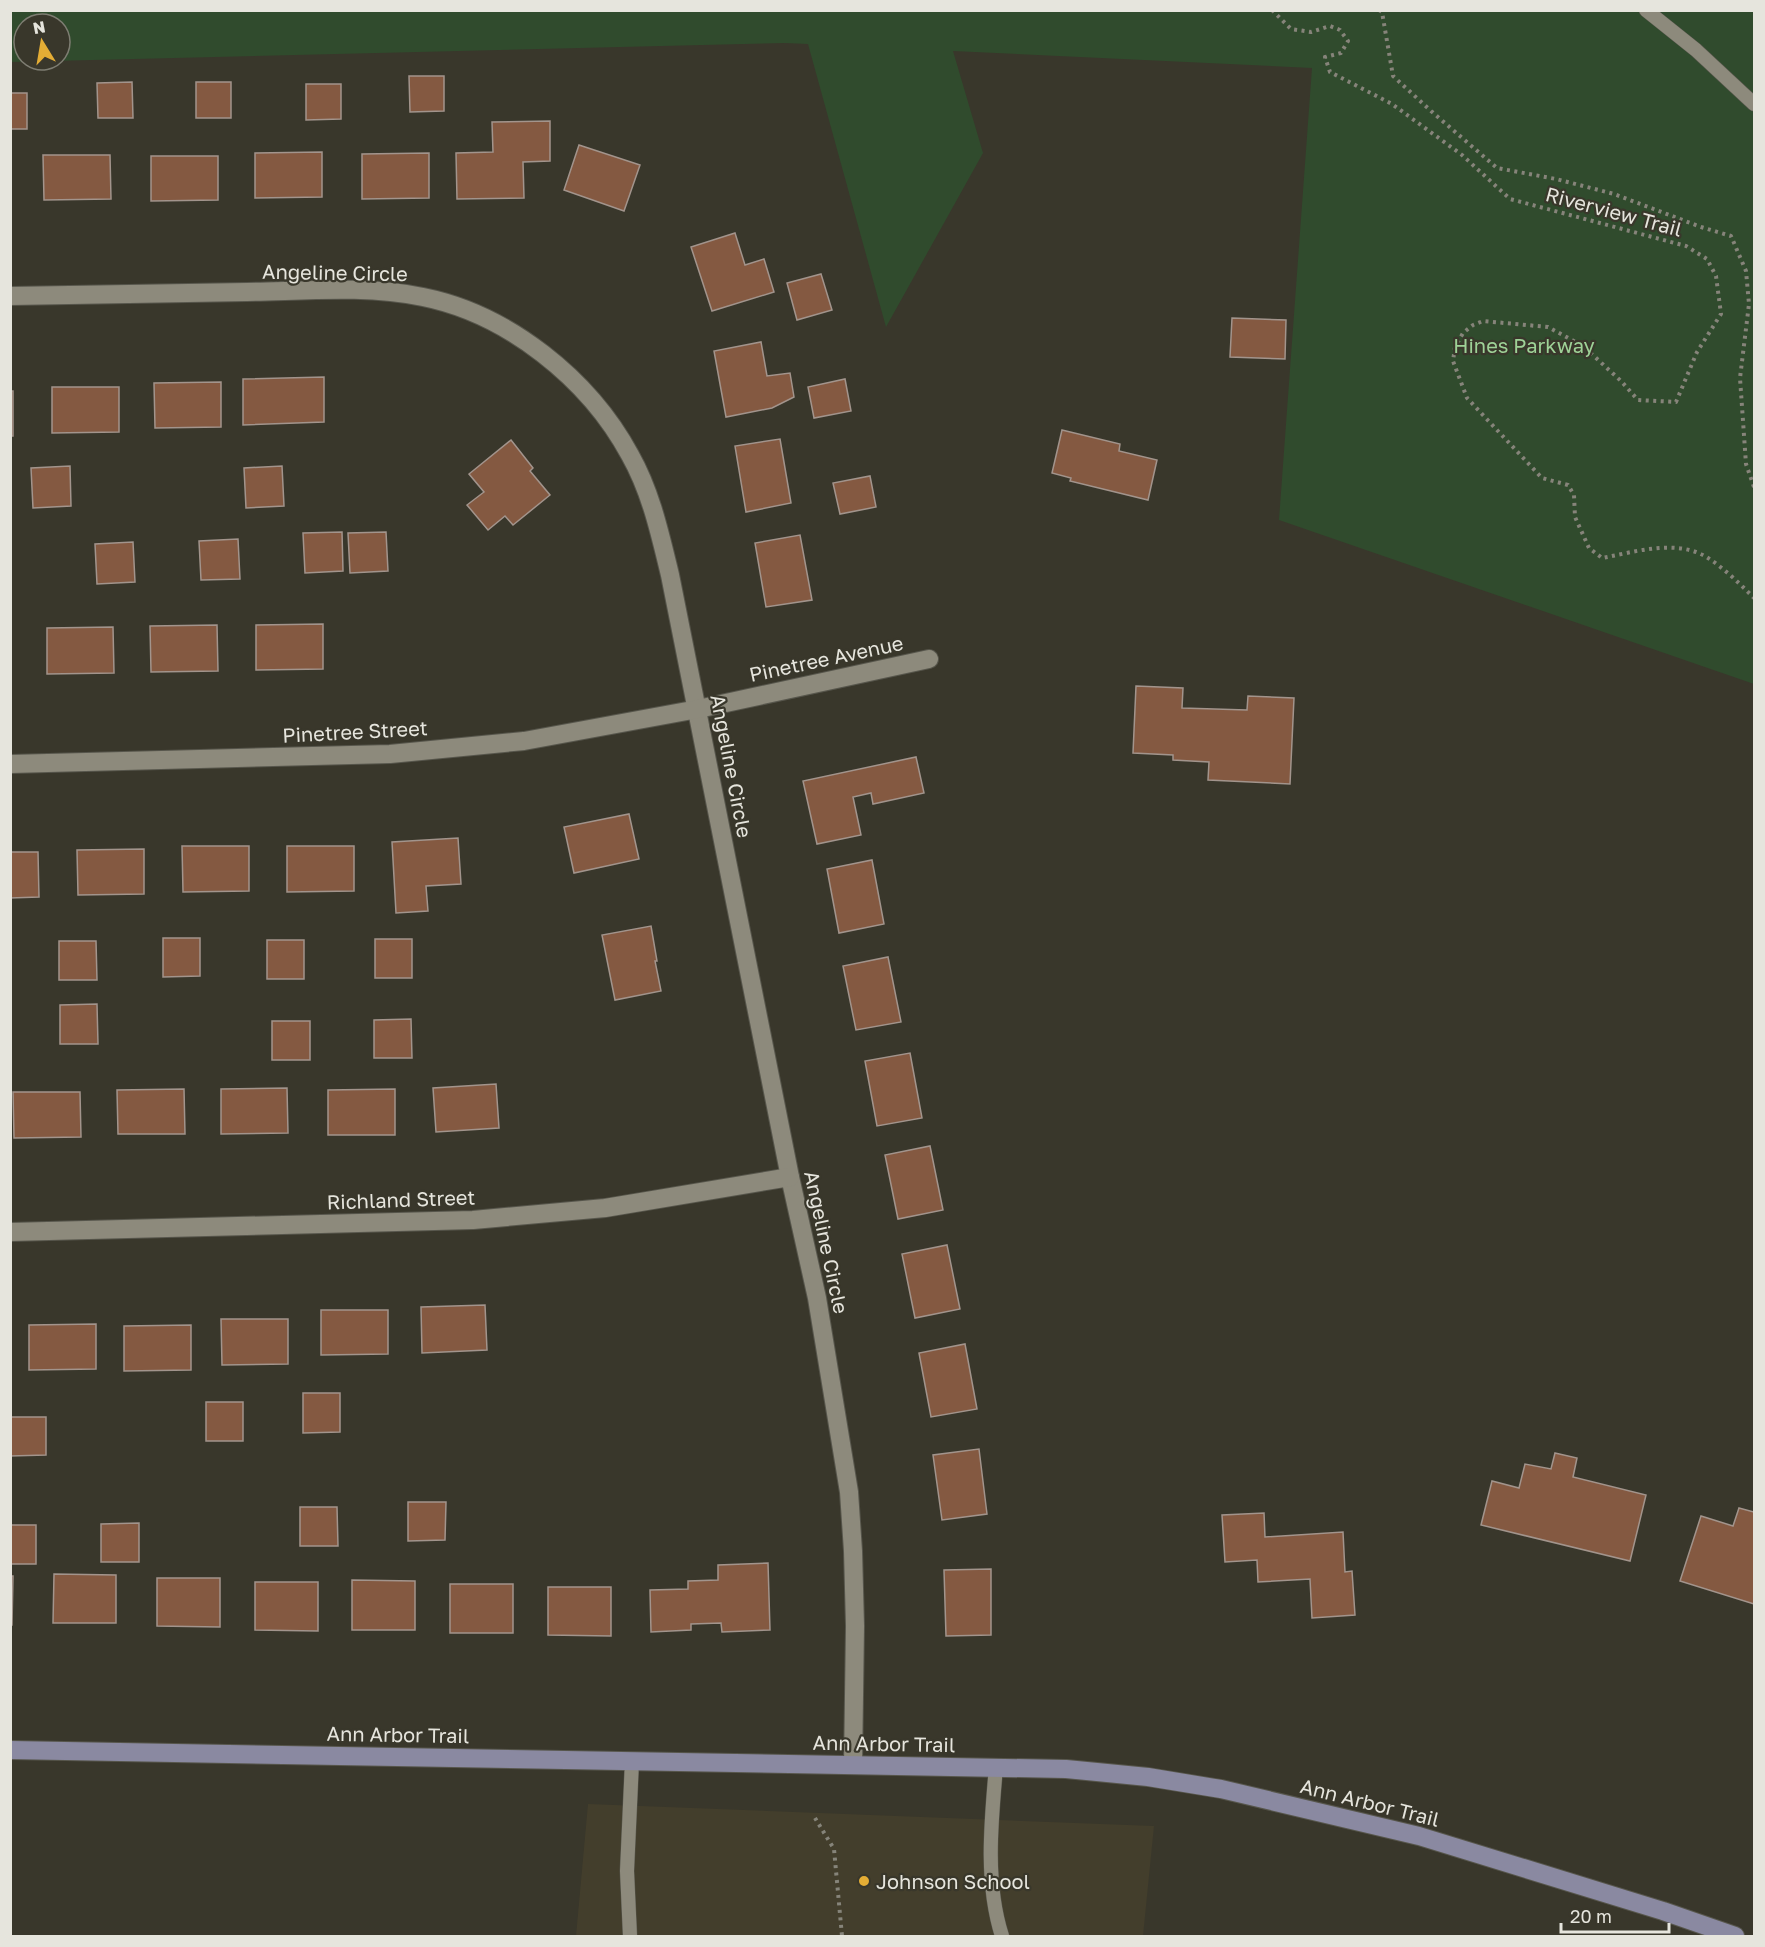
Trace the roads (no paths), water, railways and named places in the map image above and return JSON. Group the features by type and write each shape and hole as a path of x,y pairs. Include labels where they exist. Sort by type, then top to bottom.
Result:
{"street":[{"name":"Angeline Circle","path":"10,296 356,291 424,297 490,319 546,356 571,377 598,409 630,455 657,518 698,709 790,1177 817,1298 849,1492 854,1615 853,1765"},
{"name":"Pinetree Avenue","path":"698,709 928,659"},
{"name":"Pinetree Street","path":"10,764 390,754 524,741 698,709"},
{"name":"Richland Street","path":"10,1232 473,1220 605,1208 790,1177"},
{"name":"Ann Arbor Trail","path":"10,1750 996,1767 1077,1770 1148,1777 1221,1789 1419,1836 1663,1911 1735,1936"}],"lane":[{"path":"1646,10 1696,50 1755,104"},
{"path":"630,1936 627,1871 632,1761"},
{"path":"996,1767 990,1836 995,1915 1002,1936"}],"place":[{"name":"Johnson School","path":"864,1881"}],"park label":[{"name":"Hines Parkway","path":"1524,345"}]}
